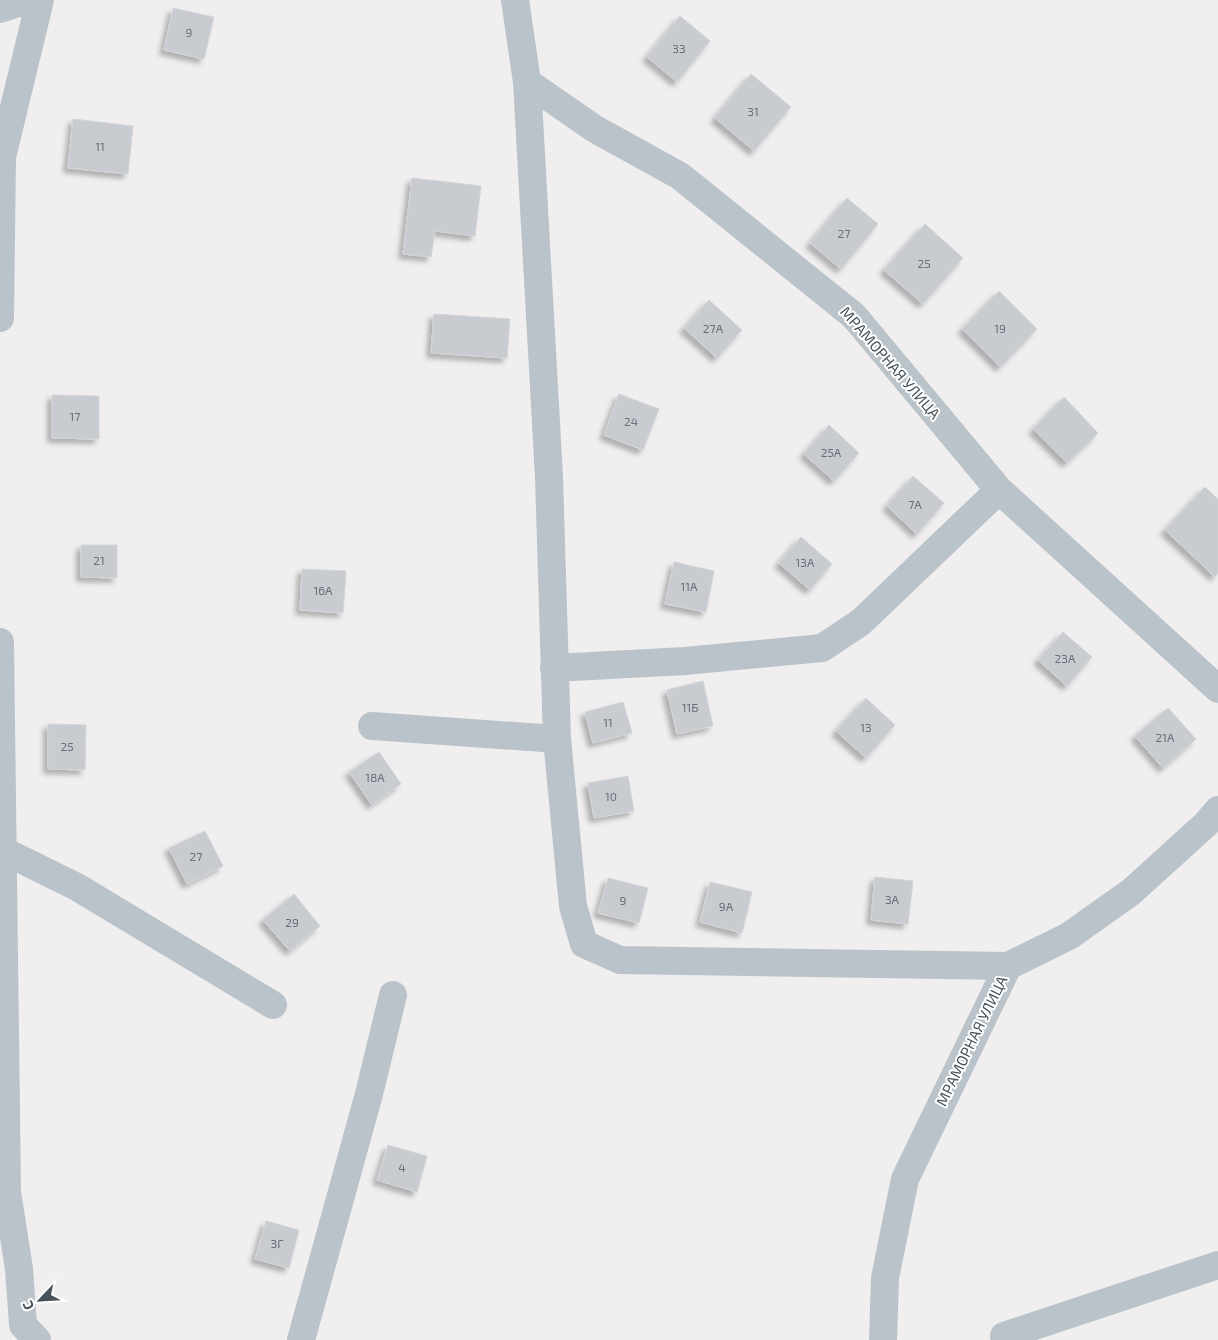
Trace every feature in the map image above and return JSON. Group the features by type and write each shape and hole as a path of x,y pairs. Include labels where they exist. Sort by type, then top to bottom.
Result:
{"street":[{"path":"0,9 28,0"},
{"path":"0,318 1,158 40,0"},
{"path":"515,0 526,82 549,477 556,739 573,906 584,944 620,960 1008,966"},
{"name":"МРАМОРНАЯ УЛИЦА","path":"526,82 595,129 680,176 854,316 1000,490 1218,688"},
{"path":"554,668 685,661 822,648 861,622 1000,490"},
{"path":"0,642 7,1192 19,1269 24,1335"},
{"path":"372,726 556,739"},
{"name":"МРАМОРНАЯ УЛИЦА","path":"883,1340 886,1278 905,1179 1008,966 1069,936 1131,892 1206,824 1218,810"},
{"path":"2,850 77,887 273,1005"},
{"path":"301,1340 369,1094 393,995"},
{"path":"1000,1339 1218,1266"}],"building":[{"path":"173,8 214,17 204,59 164,50"},
{"path":"680,16 710,41 677,82 647,57"},
{"path":"751,74 791,107 754,151 715,118"},
{"path":"73,119 133,126 128,174 68,168"},
{"path":"412,178 481,186 475,236 435,231 431,257 403,254"},
{"path":"847,198 878,224 841,269 810,243"},
{"path":"925,224 963,258 923,304 884,270"},
{"path":"999,291 1037,329 1000,367 962,329"},
{"path":"709,300 742,330 717,358 684,328"},
{"path":"434,314 510,319 507,358 431,353"},
{"path":"619,394 659,409 643,450 604,435"},
{"path":"52,395 99,396 99,439 52,438"},
{"path":"1064,397 1098,433 1067,463 1033,429"},
{"path":"829,425 859,453 834,481 804,454"},
{"path":"913,476 944,503 917,534 887,506"},
{"path":"1205,487 1218,499 1218,573 1215,577 1165,530"},
{"path":"801,537 832,564 810,590 779,563"},
{"path":"81,545 117,545 117,578 81,577"},
{"path":"674,562 714,571 706,612 665,604"},
{"path":"302,569 346,571 343,613 300,610"},
{"path":"1063,632 1092,657 1067,686 1038,660"},
{"path":"703,681 713,726 677,734 667,690"},
{"path":"866,698 895,725 866,758 836,731"},
{"path":"623,702 632,733 593,743 585,712"},
{"path":"1168,708 1196,739 1163,768 1135,736"},
{"path":"48,724 86,725 85,770 48,769"},
{"path":"379,752 401,784 372,805 349,772"},
{"path":"628,776 634,811 594,818 588,783"},
{"path":"205,831 223,866 187,884 169,848"},
{"path":"875,877 913,881 908,924 871,920"},
{"path":"608,878 648,888 639,923 598,913"},
{"path":"710,882 752,892 742,933 700,922"},
{"path":"294,894 320,926 290,951 263,920"},
{"path":"388,1145 427,1156 417,1192 377,1180"},
{"path":"266,1221 299,1230 289,1268 255,1259"}]}
